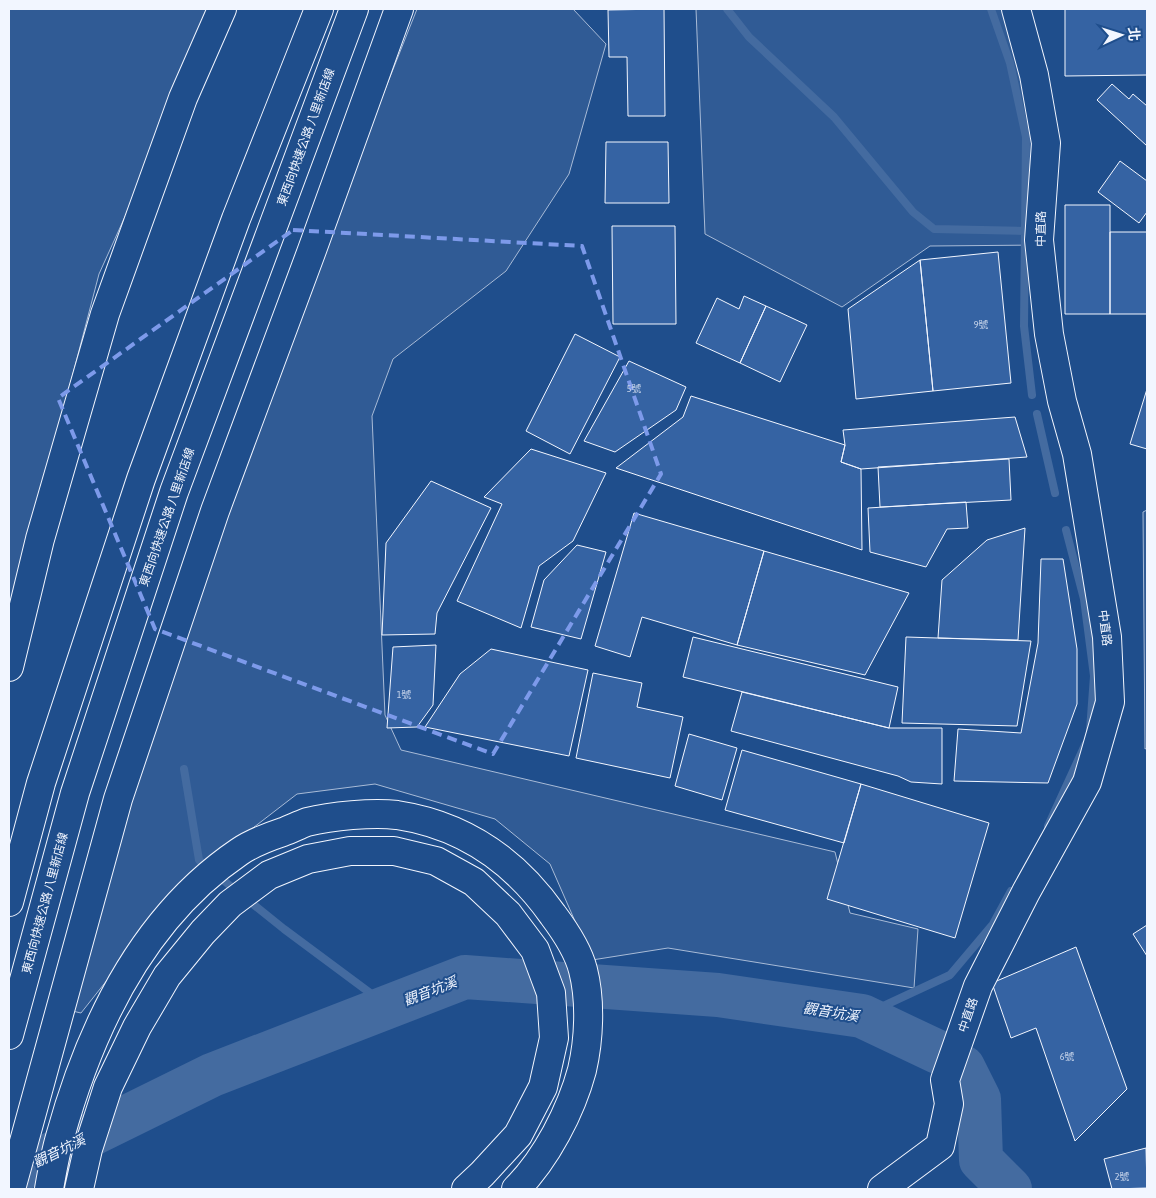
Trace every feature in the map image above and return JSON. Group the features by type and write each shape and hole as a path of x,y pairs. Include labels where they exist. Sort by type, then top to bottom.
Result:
{"main road":[{"path":"9,667 40,539 105,314 183,98 222,9"},
{"path":"9,902 41,783 141,479 236,219 319,9"},
{"name":"東西向快速公路 八里新店線","path":"9,1035 75,793 174,492 354,9"},
{"path":"10,1189 118,800 215,510 399,9"},
{"name":"中直路","path":"882,1189 940,1146 950,1104 945,1080 978,986 1026,892 1088,782 1110,702 1107,637 1077,454 1062,401 1049,334 1039,240 1046,143 1034,75 1016,9"},
{"path":"49,1189 59,1140 76,1082 102,1020 131,966 168,918 204,879 242,850 307,822 350,815 396,815 447,828 480,844 511,866 539,895 567,934 583,970 588,1012 586,1052 575,1095 554,1139 516,1189"},
{"path":"79,1189 88,1149 108,1088 137,1027 167,976 203,932 230,904 269,875 308,859 350,852 385,851 394,851 436,862 474,882 508,914 535,950 551,993 554,1038 543,1087 518,1135 466,1189"}],"highlighted area":[{"path":"293,230 582,246 661,474 493,754 155,629 58,398"}],"shaded area":[{"path":"9,9 219,9 99,274 9,619"},
{"path":"417,9 573,9 606,44 569,174 506,271 393,359 372,416 385,715 401,750 835,852 850,913 918,929 914,988 668,948 592,960 550,864 495,819 375,784 297,794 188,878 81,1013 59,1008 293,321"},
{"path":"696,9 1021,9 1042,245 930,246 842,307 705,234"},
{"path":"1147,510 1147,748 1145,749 1143,512"}],"building":[{"path":"664,9 665,116 628,116 627,57 609,57 608,10"},
{"path":"1065,9 1147,9 1147,75 1065,76"},
{"path":"1112,84 1129,99 1133,94 1147,106 1147,146 1097,100"},
{"path":"606,142 668,142 669,203 605,203"},
{"path":"1120,161 1147,181 1147,212 1139,223 1098,192"},
{"path":"1065,205 1110,205 1110,314 1065,314"},
{"path":"612,226 675,226 676,324 613,324"},
{"path":"1110,232 1147,232 1147,314 1110,314"},
{"path":"998,252 1011,383 933,391 920,260"},
{"path":"920,260 933,391 856,399 848,309"},
{"path":"744,296 766,306 740,363 696,343 717,298 739,309"},
{"path":"766,306 807,325 780,382 740,363"},
{"path":"575,334 620,357 570,454 526,431"},
{"path":"629,361 686,387 676,410 615,452 584,441"},
{"path":"1147,389 1147,449 1130,444"},
{"path":"691,396 845,445 841,462 861,469 862,550 616,468 683,417"},
{"path":"1015,417 1027,457 861,469 841,462 845,445 843,430"},
{"path":"531,449 606,473 573,541 539,566 521,628 457,601 502,504 484,497"},
{"path":"1009,459 1011,500 880,507 878,467"},
{"path":"431,481 491,508 437,613 435,634 382,635 386,543"},
{"path":"966,502 968,528 947,529 926,567 870,552 868,508"},
{"path":"634,513 764,551 737,645 642,617 630,657 595,646"},
{"path":"1025,528 1018,640 938,638 942,580 987,540"},
{"path":"577,545 606,552 581,639 531,627 544,580"},
{"path":"764,551 909,593 865,675 737,645"},
{"path":"1041,559 1063,559 1077,649 1077,704 1048,783 954,781 958,729 1021,733 1038,643"},
{"path":"693,637 898,687 889,728 683,677"},
{"path":"906,637 1031,641 1017,726 902,723"},
{"path":"436,645 433,705 417,727 387,728 393,647"},
{"path":"491,649 588,670 569,756 425,727 460,674"},
{"path":"593,673 642,683 637,707 683,717 670,778 576,758"},
{"path":"742,692 889,728 942,728 942,784 911,782 898,776 731,731"},
{"path":"689,734 737,748 722,800 675,786"},
{"path":"742,750 861,784 844,843 725,810"},
{"path":"861,784 989,823 955,938 827,899"},
{"path":"1147,925 1147,956 1133,934"},
{"path":"1076,947 1127,1089 1075,1141 1036,1028 1011,1038 992,983"},
{"path":"1146,1148 1147,1188 1112,1189 1104,1159"}],"waterway":[{"path":"727,9 749,37 834,117 913,212 934,229 1025,231"},
{"path":"991,9 1010,63 1026,137 1024,326 1032,395"},
{"path":"1037,414 1055,493"},
{"path":"1066,530 1084,599 1094,676 1090,730"},
{"path":"1048,826 1085,745"},
{"path":"184,769 199,860 209,869"},
{"path":"218,876 284,929 389,1007"},
{"path":"862,1016 950,975 993,924 1011,891"},
{"name":"觀音坑溪","path":"9,1175 212,1075 465,977 718,995 862,1016 938,1052"},
{"name":"觀音坑溪","path":"963,1067 979,1099 981,1160 1010,1189"}]}
